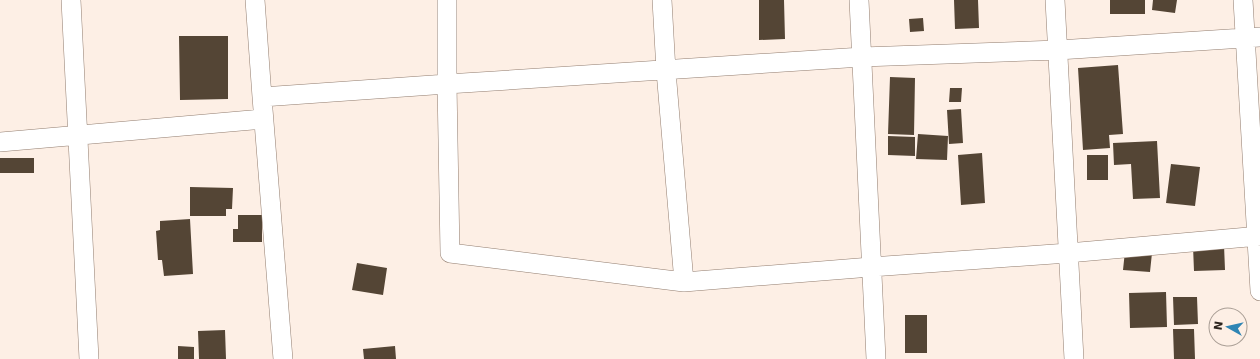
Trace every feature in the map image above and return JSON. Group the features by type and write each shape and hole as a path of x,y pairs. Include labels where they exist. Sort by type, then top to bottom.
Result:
{"street":[{"path":"71,0 89,359"},
{"path":"255,0 283,359"},
{"path":"447,0 450,253 684,282 871,267 1068,254 1258,236"},
{"path":"662,0 666,70 684,282"},
{"path":"860,0 876,359"},
{"path":"1055,0 1074,359"},
{"path":"1243,0 1252,38 1260,291"},
{"path":"262,98 447,84 862,57 1058,50 1252,38"},
{"path":"0,142 264,119"}],"building":[{"path":"759,0 784,0 785,39 759,40"},
{"path":"954,0 978,0 979,28 955,29"},
{"path":"1110,0 1145,0 1145,14 1110,14"},
{"path":"1153,0 1177,0 1175,13 1152,10"},
{"path":"923,18 924,31 910,32 909,19"},
{"path":"179,36 228,36 228,99 180,100"},
{"path":"1118,65 1123,134 1109,135 1110,148 1083,150 1078,68"},
{"path":"890,77 915,78 914,135 888,134"},
{"path":"950,88 962,88 961,102 949,102"},
{"path":"961,109 963,143 949,144 947,110"},
{"path":"918,134 948,136 947,160 916,159"},
{"path":"888,136 915,137 915,156 888,155"},
{"path":"1157,141 1160,198 1133,199 1131,164 1114,165 1113,143"},
{"path":"982,153 985,203 961,205 958,155"},
{"path":"1087,155 1108,155 1108,180 1087,180"},
{"path":"0,158 34,158 34,173 0,173"},
{"path":"1171,164 1200,167 1195,206 1166,203"},
{"path":"190,187 233,188 232,209 226,209 226,216 190,216"},
{"path":"238,215 262,215 262,242 233,242 233,229 238,229"},
{"path":"190,219 193,274 164,276 162,260 158,260 156,231 160,230 160,221"},
{"path":"1224,245 1225,270 1194,271 1193,246"},
{"path":"1125,251 1152,253 1150,272 1123,270"},
{"path":"357,263 387,268 383,295 352,290"},
{"path":"1166,292 1167,327 1130,328 1129,293"},
{"path":"1173,297 1197,297 1198,324 1174,325"},
{"path":"905,315 927,315 927,353 905,353"},
{"path":"1173,329 1194,329 1195,359 1174,359"},
{"path":"225,330 226,359 199,359 198,331"},
{"path":"178,346 194,347 194,359 178,359"},
{"path":"395,346 396,359 364,359 363,349"}]}
